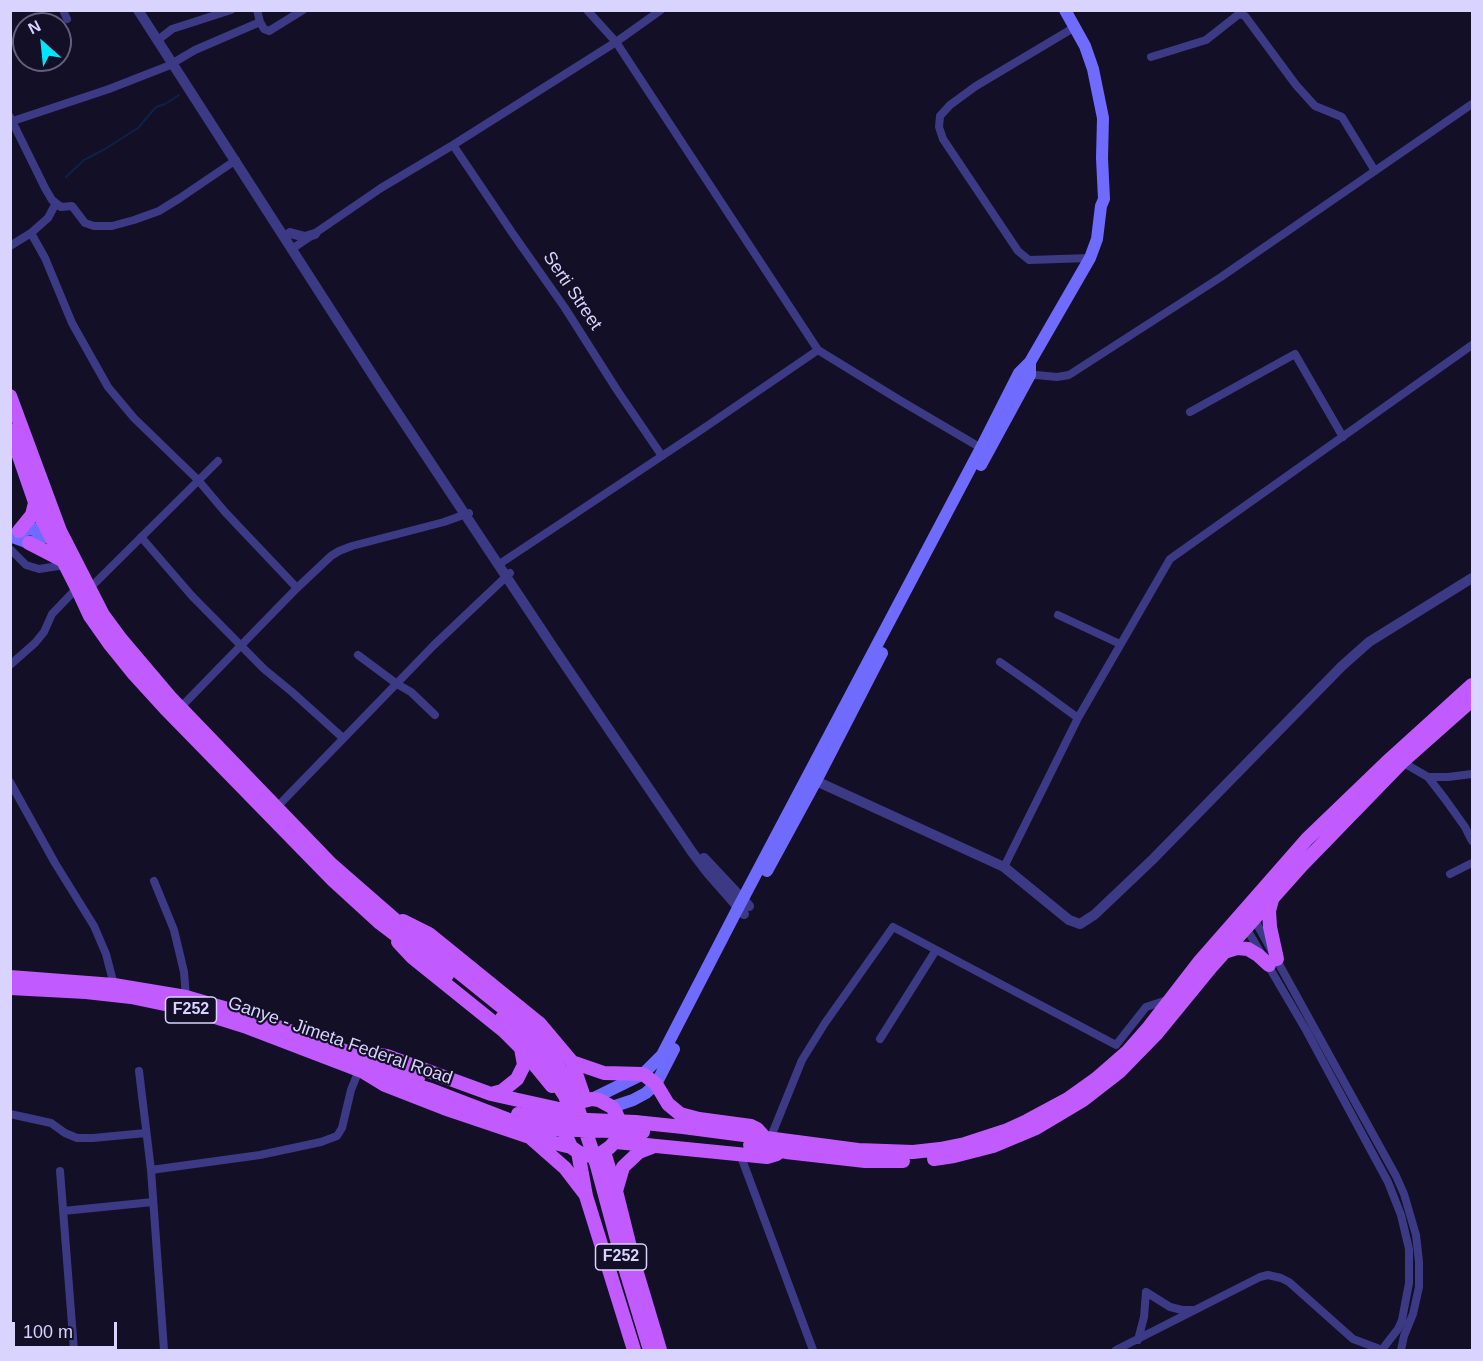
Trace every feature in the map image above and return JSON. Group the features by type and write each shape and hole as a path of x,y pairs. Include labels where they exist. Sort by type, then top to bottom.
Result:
{"main road":[{"path":"612,1107 633,1100 656,1084 744,907 981,448 1090,258 1097,239 1104,199 1103,118 1093,69 1085,46 1065,10"},
{"path":"634,1350 586,1196 575,1150 564,1131 564,1121 570,1110 580,1102 643,1074 662,1055 816,781 1026,370"},
{"path":"10,396 63,562 120,638 180,708 383,918 412,957 504,1031 521,1048 570,1110"},
{"path":"10,430 35,503 54,530 83,588 90,616 134,674 333,880 405,935 503,1019 529,1042 542,1060 565,1096 596,1159 616,1191 634,1263 660,1350"},
{"path":"14,535 32,515 35,503"},
{"path":"14,535 54,530"},
{"path":"29,543 54,530"},
{"path":"14,535 63,562"},
{"path":"639,1127 786,1152 865,1161 915,1161 954,1156 993,1146 1036,1128 1083,1100 1119,1072 1157,1033 1224,952 1246,918 1307,839 1386,763 1473,686"},
{"path":"639,1127 683,1127 858,1150 913,1152 965,1144 1005,1131 1044,1112 1068,1099 1096,1079 1127,1052 1200,961 1246,918 1274,896 1402,762 1473,700"},
{"path":"1224,952 1237,948 1248,949 1273,962 1269,911 1274,896"},
{"path":"383,918 429,934 540,1024 572,1062 588,1099"},
{"name":"Ganye - Jimeta Federal Road","path":"10,977 114,986 186,997 344,1051 365,1068"},
{"name":"Ganye - Jimeta Federal Road","path":"10,988 131,997 209,1015 431,1090 509,1120 536,1127 547,1129 639,1127"},
{"path":"491,1094 502,1091 517,1079 524,1065 521,1048"},
{"path":"344,1051 387,1056 491,1094 570,1110"},
{"path":"572,1062 604,1073 643,1074 656,1084 668,1104 680,1114 751,1126 767,1138"},
{"path":"365,1068 385,1085 444,1108 593,1156 596,1159"},
{"path":"588,1099 606,1103 612,1107 620,1124 616,1142 596,1159"},
{"path":"530,1137 565,1168 586,1196"},
{"path":"616,1142 767,1157 786,1152"},
{"path":"616,1191 623,1167 639,1152 656,1145"},
{"name":"F252","path":"596,1159 596,1205 640,1350"},
{"name":"F252","path":"596,1159 620,1251 650,1350"}],"street":[{"path":"138,10 160,38 290,233 294,247"},
{"path":"146,10 160,38"},
{"path":"160,38 172,29 231,10"},
{"path":"257,10 260,22 264,29 269,31 303,10"},
{"path":"587,10 616,42 818,350 981,448"},
{"path":"294,247 381,188 616,42 660,10"},
{"path":"1151,57 1206,40 1239,14 1245,16 1296,85 1315,106 1342,117 1375,171"},
{"path":"236,160 159,211 112,226 94,226 85,223 72,206 61,207 52,200 11,120 109,90 176,62 195,50 260,22"},
{"path":"1075,27 976,86 950,105 940,116 939,127 943,139 1018,251 1029,260 1090,258"},
{"path":"176,62 236,160 467,514 692,852 708,873 744,907"},
{"path":"1026,370 1057,377 1069,375 1221,277 1473,104"},
{"name":"Serti Street","path":"453,145 565,308 662,456"},
{"path":"10,246 31,233 48,218 56,204"},
{"path":"31,233 45,258 72,323 108,387 134,418 198,480 297,588"},
{"path":"290,233 305,237 315,234"},
{"path":"1004,867 1078,718 1170,559 1473,345"},
{"path":"500,563 818,350"},
{"path":"1190,412 1295,354 1343,437"},
{"path":"10,665 35,643 44,632 52,614 141,537 218,461"},
{"path":"180,708 297,588 339,551 467,514"},
{"path":"141,537 192,596 264,669 343,738"},
{"path":"10,549 26,566 39,569 63,562"},
{"path":"276,808 434,645 508,575"},
{"path":"816,781 1004,867 1069,920 1080,924 1094,915 1154,858 1369,642 1473,578"},
{"path":"1058,615 1120,644"},
{"path":"358,655 396,684 411,692 435,715"},
{"path":"1000,662 1078,718"},
{"path":"1402,762 1428,777 1473,841"},
{"path":"1428,777 1473,774"},
{"path":"10,782 55,863 94,926 106,954 114,986"},
{"path":"1450,874 1473,863"},
{"path":"154,881 174,930 184,972 186,997"},
{"path":"1116,1350 1260,1276 1268,1275 1289,1282 1353,1339 1378,1348 1391,1347 1399,1350 1413,1314 1419,1287 1417,1244 1410,1212 1396,1176 1246,918"},
{"path":"767,1138 802,1060 825,1023 893,927 1116,1045 1146,1007 1173,997"},
{"path":"880,1039 936,950"},
{"path":"1273,962 1388,1182 1401,1215 1409,1250 1409,1283 1398,1329 1378,1348"},
{"path":"151,1170 260,1155 321,1142 337,1136 342,1128 351,1090 365,1068"},
{"path":"140,1071 151,1170 164,1350"},
{"path":"10,1114 51,1123 77,1138 146,1133"},
{"path":"740,1154 813,1350"},
{"path":"60,1171 74,1350"},
{"path":"63,1211 153,1202"},
{"path":"1137,1340 1144,1317 1146,1292 1170,1307 1195,1310"},
{"path":"1353,1339 1358,1350"}],"waterway":[{"path":"66,177 84,160 138,128 156,107 179,95"}]}
